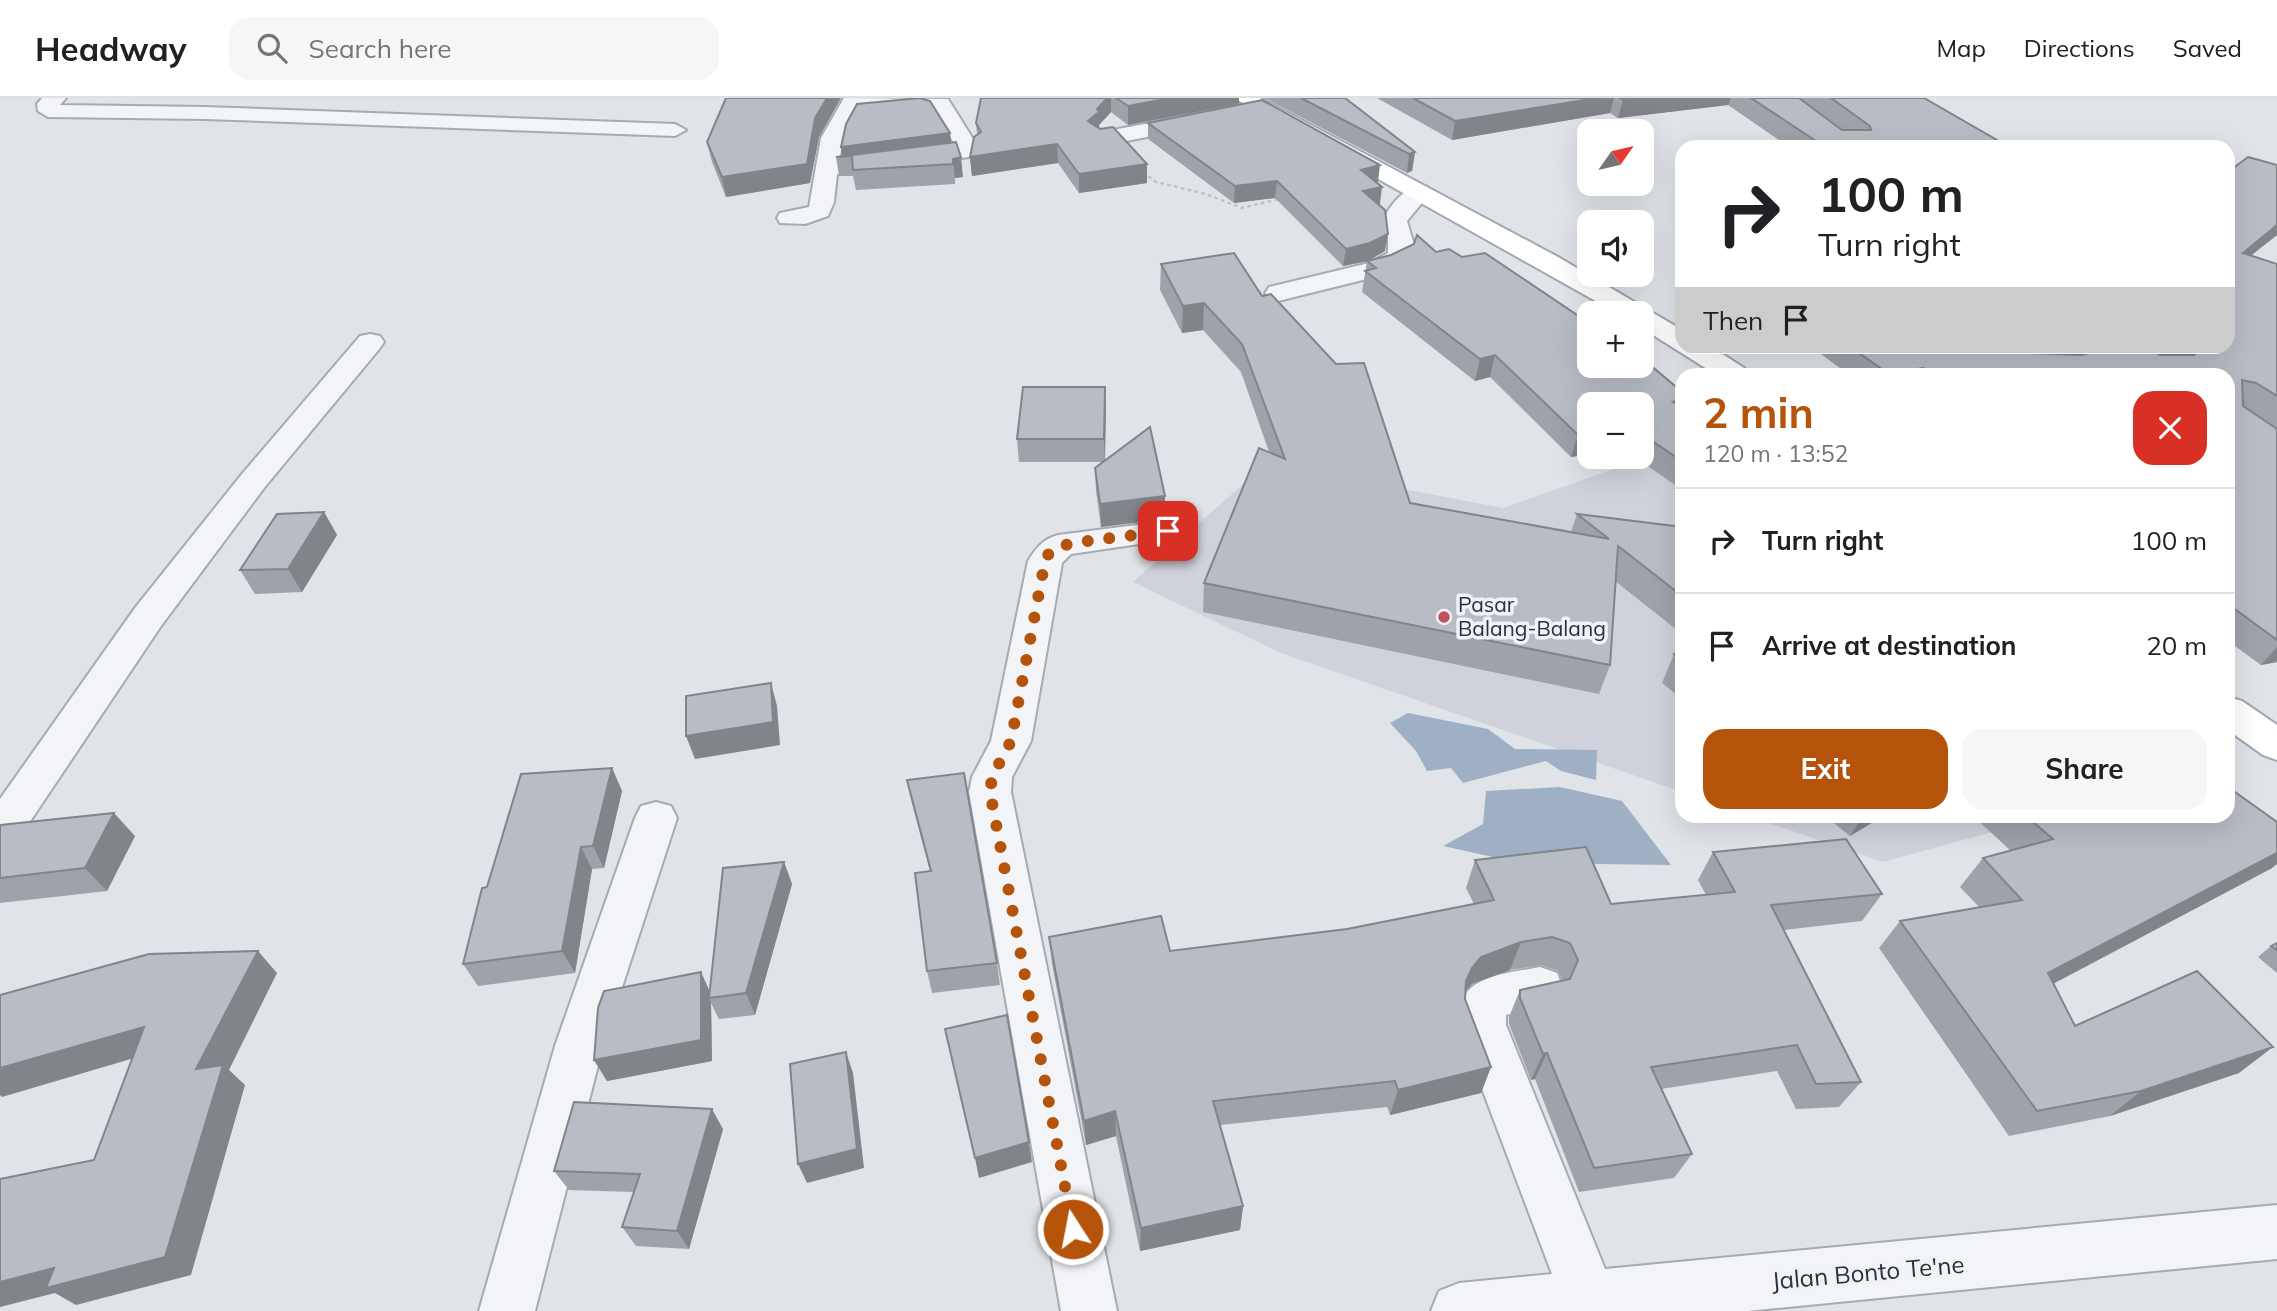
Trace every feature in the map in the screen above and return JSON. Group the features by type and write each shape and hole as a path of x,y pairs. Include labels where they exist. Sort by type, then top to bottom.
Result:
{"main road":[{"path":"1241,109 1419,192 1549,261 1616,301"},
{"path":"1654,324 1675,338"},
{"path":"1703,354 1725,368"},
{"path":"2235,716 2277,745"}],"street":[{"path":"56,98 47,104 48,111 205,113 676,130"},
{"path":"789,218 805,217 820,211 827,191 825,169 832,135 852,101 921,99 941,103 969,150 825,169"},
{"path":"1102,139 1241,109"},
{"path":"1278,293 1378,269 1399,257 1402,249 1393,223 1396,212 1419,192"},
{"path":"0,832 148,617 253,481 370,342"},
{"path":"1089,1311 990,792 992,777 1011,741 1045,561 1050,551 1071,543 1168,531"},
{"path":"507,1311 579,1046 656,818"},
{"path":"1540,988 1493,997 1481,1009 1482,1025 1589,1298"},
{"name":"Jalan Bonto Te'ne","path":"1459,1311 2277,1232"}],"path":[{"path":"1102,139 1156,182 1206,194 1242,208 1292,196"}],"shaded area":[{"name":"Pasar Balang-Balang","path":"1675,447 1675,790 1281,653 1133,582 1267,463 1503,508 1614,469 1654,469 1654,455"},
{"path":"1769,823 2025,823 1883,862"}],"water":[{"path":"1408,713 1488,729 1515,749 1597,750 1596,780 1561,771 1546,761 1463,783 1451,768 1427,771 1416,751 1390,723"},
{"path":"1560,787 1622,801 1671,865 1520,863 1443,846 1483,824 1486,791"}],"building":[{"path":"726,98 827,98 815,118 807,164 722,177 707,142"},
{"path":"920,98 930,101 950,133 841,147 846,124 857,104"},
{"path":"981,98 1107,98 1097,109 1099,112 1088,121 1100,129 1113,127 1147,164 1079,174 1057,144 970,157 974,137 981,132 976,123"},
{"path":"1116,98 1171,98 1128,106"},
{"path":"1301,98 1345,98 1415,152 1409,154"},
{"path":"1413,98 1597,98 1455,121"},
{"path":"1751,98 1799,98 1842,130 1871,130 1870,126 1831,98 1924,98 1997,140 1814,140"},
{"path":"1262,100 1380,165 1361,170 1382,187 1363,191 1385,210 1388,234 1370,243 1346,249 1277,181 1235,186 1148,123"},
{"path":"956,142 961,157 953,159 953,164 853,170 852,156 836,157"},
{"path":"2248,157 2277,165 2277,225 2243,253 2277,264 2277,396 2256,383 2242,380 2243,406 2277,429 2277,640 2235,609 2235,368 1880,368 1860,354 2235,354 2235,167"},
{"path":"1417,235 1436,252 1449,249 1462,257 1485,253 1577,315 1577,378 1654,378 1654,368 1675,386 1675,456 1654,442 1654,392 1577,392 1577,434 1495,355 1480,359 1365,271 1376,268 1367,261 1391,255 1414,244"},
{"path":"1234,253 1262,296 1271,294 1336,364 1364,363 1410,503 1609,539 1577,514 1675,526 1675,591 1618,546 1610,665 1204,583 1259,448 1285,459 1242,344 1204,303 1183,306 1161,264"},
{"path":"1023,387 1105,387 1104,439 1017,439"},
{"path":"1150,427 1165,496 1100,504 1095,468"},
{"path":"324,512 288,569 240,570 277,514"},
{"path":"771,683 773,722 686,736 686,696"},
{"path":"612,768 593,846 581,847 562,951 463,964 482,888 487,887 521,774"},
{"path":"964,773 997,963 927,971 915,873 931,871 907,780"},
{"path":"2235,792 2277,822 2277,853 2048,973 2075,1026 2197,971 2273,1047 2141,1091 2037,1111 1900,921 2022,900 1983,858 2053,839 2034,823 2235,823"},
{"path":"114,813 85,868 0,878 0,825"},
{"path":"1846,839 1882,894 1771,905 1861,1082 1816,1084 1797,1045 1651,1067 1692,1154 1594,1168 1547,1053 1543,1054 1520,998 1520,990 1570,979 1578,960 1570,943 1552,937 1521,942 1481,957 1472,968 1466,981 1465,999 1491,1067 1398,1090 1395,1081 1213,1101 1243,1206 1141,1228 1115,1111 1084,1121 1049,937 1161,916 1170,951 1347,929 1494,900 1475,860 1586,847 1611,904 1735,892 1713,852"},
{"path":"784,862 746,993 709,998 723,868"},
{"path":"258,951 196,1069 223,1065 165,1257 46,1288 54,1268 0,1282 0,1179 94,1160 144,1027 0,1068 0,995 149,954"},
{"path":"701,972 701,1040 594,1060 598,1008 604,991"},
{"path":"1007,1015 1029,1142 975,1158 945,1029"},
{"path":"846,1052 857,1149 798,1164 790,1064"},
{"path":"574,1102 712,1109 677,1231 622,1227 640,1174 554,1171"}],"place":[{"name":"Pasar Balang-Balang","path":"1444,617"}],"route":[{"path":"1073,1229 990,792 992,777 1011,741 1024,684 1045,561 1050,551 1071,543 1168,531"}]}
